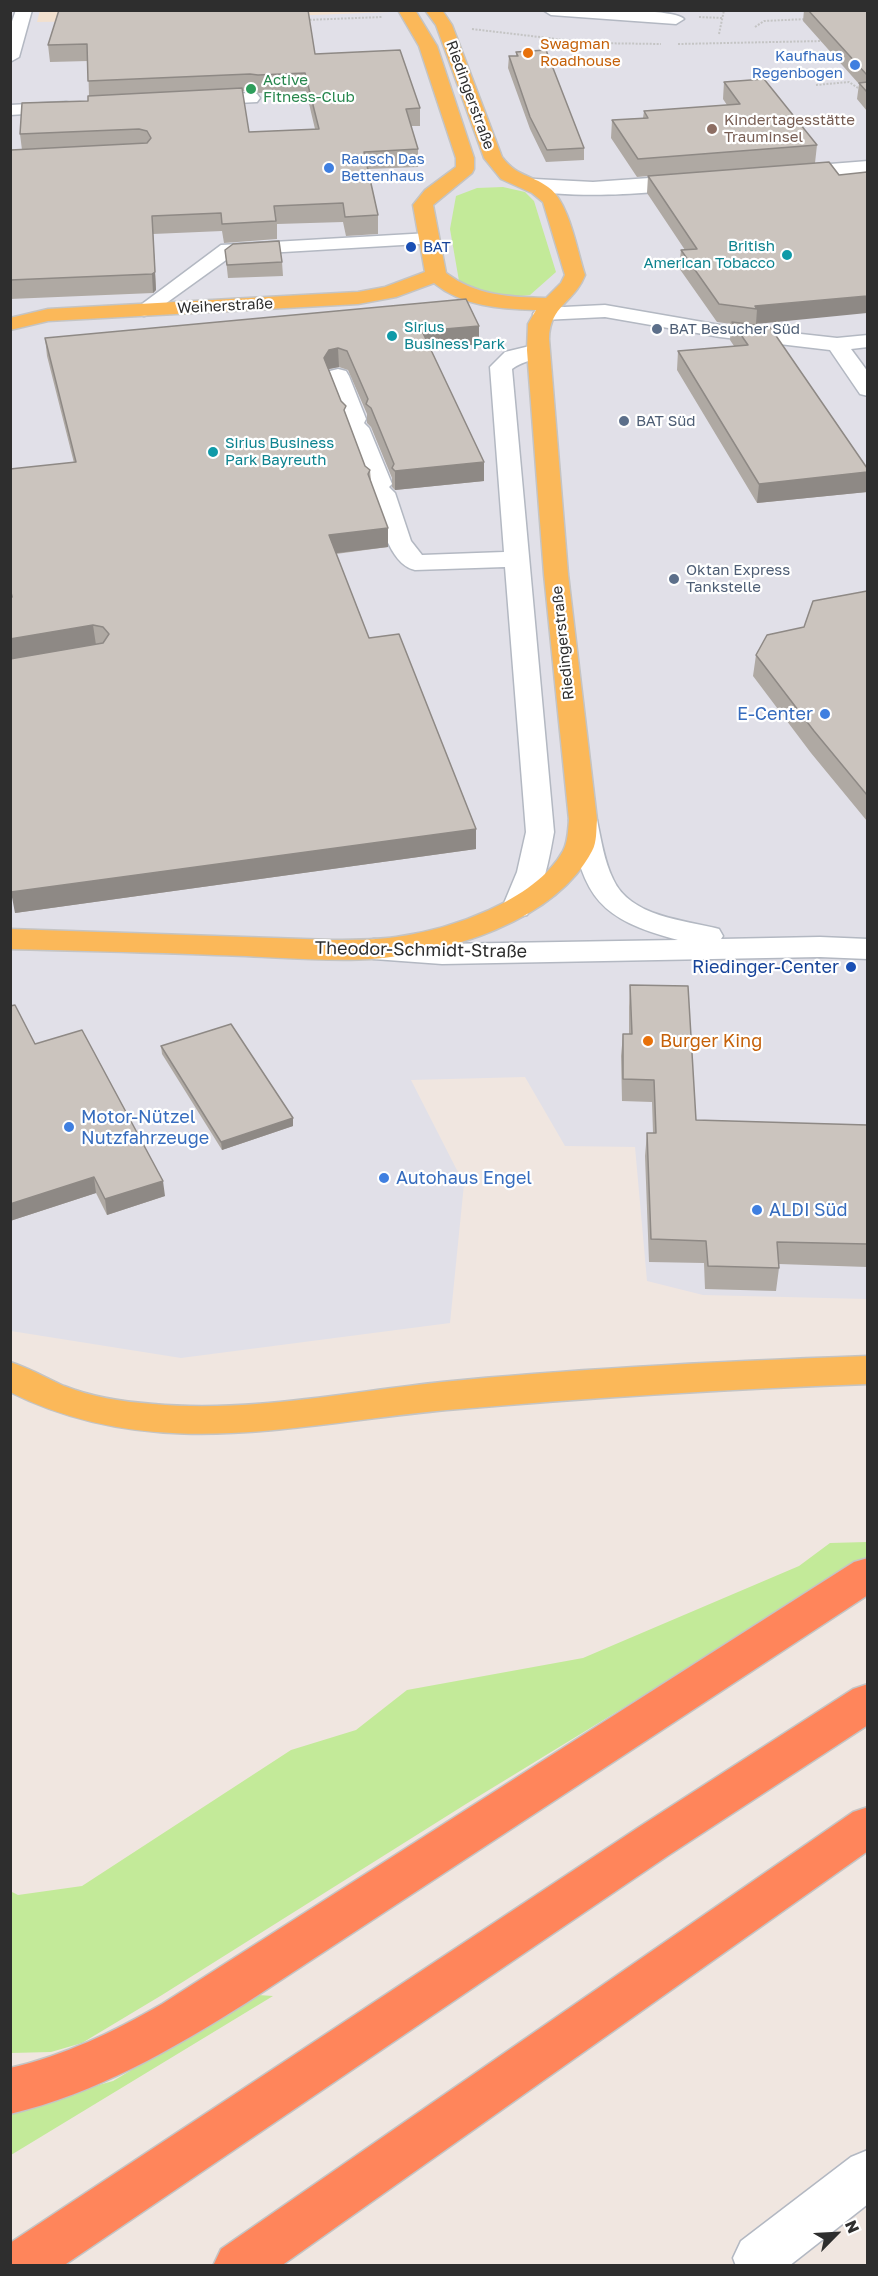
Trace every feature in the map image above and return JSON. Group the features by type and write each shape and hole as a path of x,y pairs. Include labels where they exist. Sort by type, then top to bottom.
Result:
{"highway":[{"path":"10,2091 78,2072 145,2040 230,1988 867,1574"},
{"path":"19,2265 867,1702"},
{"path":"238,2265 867,1826"}],"main road":[{"name":"Riedingerstraße","path":"372,949 432,940 499,918 517,908 561,874 577,852 583,820 557,584 537,350 538,324 553,303 573,284 575,275 552,201 545,192 534,185 514,179 493,159 444,25 433,10"},
{"name":"Riedingerstraße","path":"408,13 429,46 465,158 465,169 451,182 434,191 423,205 436,275"},
{"path":"438,74 468,91"},
{"path":"451,182 477,177 514,179"},
{"path":"436,275 447,285 478,298 553,303"},
{"name":"Weiherstraße","path":"10,324 48,315 389,294 436,275"},
{"name":"Theodor-Schmidt-Straße","path":"10,939 372,949"},
{"path":"10,1376 60,1400 117,1414 153,1419 215,1421 432,1397 626,1382 867,1370"}],"street":[{"path":"10,57 24,10"},
{"path":"551,10 674,20"},
{"path":"183,100 250,98"},
{"path":"10,110 85,106"},
{"path":"493,159 539,178 562,184 608,188"},
{"path":"775,175 867,167"},
{"path":"534,185 565,189 608,188 708,180"},
{"path":"558,217 572,200 608,188"},
{"path":"144,310 228,249 429,239"},
{"path":"553,303 583,296 605,311"},
{"path":"339,315 352,298"},
{"path":"553,303 574,314 605,311 720,331 837,344 867,341"},
{"path":"837,344 867,389"},
{"path":"517,908 532,872 540,832 501,367 513,357 537,350"},
{"path":"338,376 399,542 415,562 516,559"},
{"path":"583,820 598,881 611,899 634,914 660,926 693,934 820,947"},
{"name":"Theodor-Schmidt-Straße","path":"372,949 442,954 820,947 867,949"},
{"path":"756,2263 867,2174"}],"path":[{"path":"719,34 724,10"},
{"path":"305,20 408,13"},
{"path":"755,27 764,21 813,19"},
{"path":"816,85 849,82 861,90"}],"shaded area":[{"path":"40,10 390,10 391,12 181,20 37,22"},
{"path":"10,11 867,11 867,1299 703,1295 647,1281 635,1147 565,1146 525,1077 411,1080 464,1184 450,1323 181,1358 11,1331"}],"green space":[{"path":"503,187 525,192 534,201 556,272 530,295 506,298 480,296 459,281 450,229 456,196 477,188"},
{"path":"867,1542 867,1559 466,1804 82,2043 51,2052 11,2053 10,1891 18,1895 82,1886 291,1750 356,1730 407,1690 583,1658 799,1566 830,1543"},
{"path":"258,1995 273,1996 11,2155 11,2110 113,2081"}],"building":[{"path":"59,10 308,10 315,54 400,50 420,108 406,109 418,149 364,152 378,215 345,217 343,203 274,206 276,221 222,224 221,213 152,216 155,272 152,274 10,280 11,150 147,143 151,138 147,131 139,129 20,134 22,103 88,101 88,96 242,88 249,132 319,129 305,73 88,81 87,44 48,45"},
{"path":"808,10 867,10 867,75"},
{"path":"546,50 584,148 547,150 530,117 509,56 518,56 516,52"},
{"name":"Kindertagesstätte Trauminsel","path":"764,79 817,145 638,159 612,120 648,118 644,111 740,104 724,82"},
{"path":"867,82 867,92 859,83"},
{"name":"British American Tobacco","path":"829,162 839,175 867,172 867,296 755,306 757,309 719,304 681,250 697,249 648,176"},
{"path":"279,241 282,262 227,265 225,250 233,244"},
{"path":"466,299 479,326 422,331 484,462 395,471 371,408 366,404 368,399 347,351 338,348 329,350 324,358 341,401 346,406 344,410 365,466 370,470 368,474 388,528 329,535 369,638 399,634 476,829 11,892 10,659 103,643 109,634 103,627 93,625 10,639 10,598 12,597 10,588 10,469 76,462 45,338"},
{"path":"732,322 770,327 867,468 867,472 759,484 678,351 748,345"},
{"name":"E-Center","path":"867,591 867,795 756,655 767,635 804,627 813,601"},
{"name":"ALDI Süd","path":"630,985 688,986 696,1120 867,1125 867,1244 777,1242 779,1268 708,1266 706,1241 651,1239 647,1133 656,1133 654,1080 623,1079 623,1034 632,1034"},
{"name":"Motor-Nützel Nutzfahrzeuge","path":"15,1005 35,1044 82,1030 163,1181 105,1199 94,1177 10,1204 10,1006"},
{"path":"231,1024 293,1118 221,1142 161,1046"}],"place":[{"name":"Swagman Roadhouse","path":"528,53"},
{"name":"Kaufhaus Regenbogen","path":"855,65"},
{"name":"Active Fitness-Club","path":"251,89"},
{"name":"Kindertagesstätte Trauminsel","path":"712,129"},
{"name":"Rausch Das Bettenhaus","path":"329,168"},
{"name":"BAT","path":"411,247"},
{"name":"British American Tobacco","path":"787,255"},
{"name":"BAT Besucher Süd","path":"657,329"},
{"name":"Sirius Business Park","path":"392,336"},
{"name":"BAT Süd","path":"624,421"},
{"name":"Sirius Business Park Bayreuth","path":"213,452"},
{"name":"Oktan Express Tankstelle","path":"674,579"},
{"name":"E-Center","path":"825,714"},
{"name":"Riedinger-Center","path":"851,967"},
{"name":"Burger King","path":"648,1041"},
{"name":"Motor-Nützel Nutzfahrzeuge","path":"69,1127"},
{"name":"Autohaus Engel","path":"384,1178"},
{"name":"ALDI Süd","path":"757,1210"}]}
